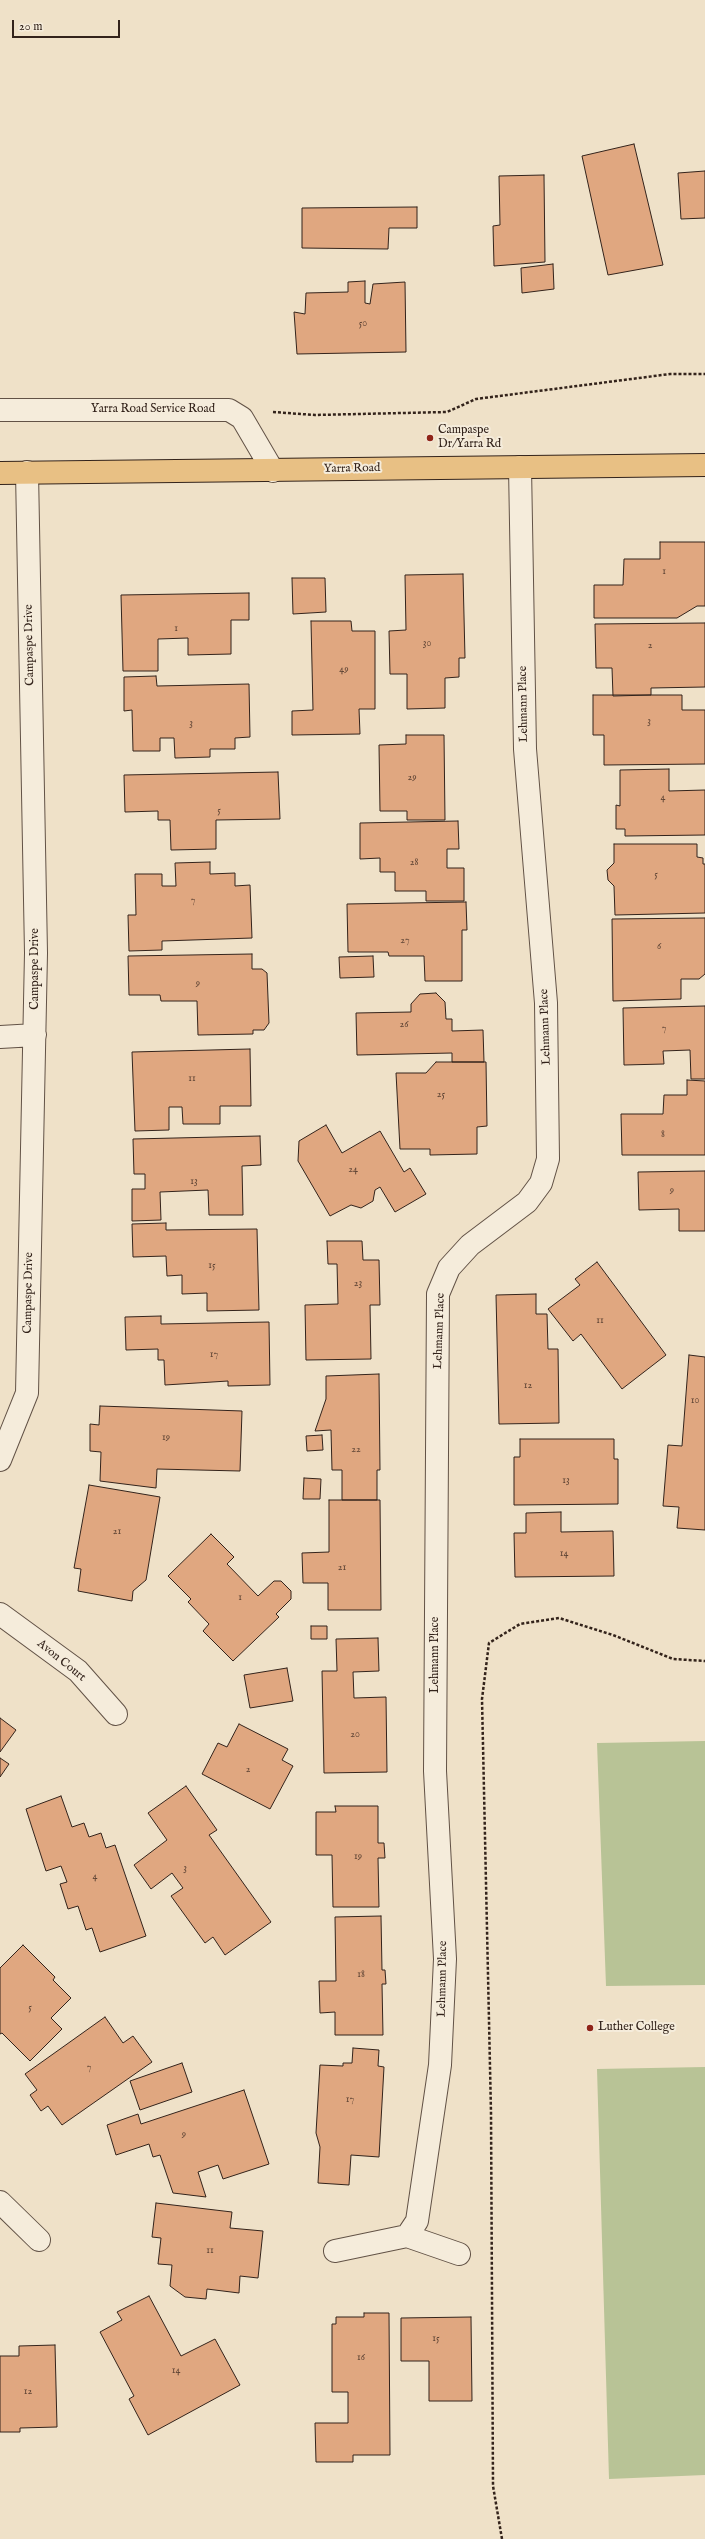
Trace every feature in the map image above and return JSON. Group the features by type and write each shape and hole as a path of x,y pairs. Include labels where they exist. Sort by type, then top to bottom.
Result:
{"main road":[{"name":"Yarra Road","path":"0,473 705,465"}],"street":[{"name":"Yarra Road Service Road","path":"0,410 229,410 242,418 273,471"},
{"name":"Lehmann Place","path":"408,2236 417,2221 440,2066 445,1959 435,1771 438,1294 449,1268 470,1245 527,1202 541,1183 548,1159 546,1003 525,749 520,467"},
{"name":"Campaspe Drive","path":"0,1460 27,1393 36,1035 36,953 27,472"},
{"path":"0,1037 36,1035"},
{"name":"Avon Court","path":"0,1614 78,1672 116,1714"},
{"path":"0,2202 39,2240"},
{"path":"335,2251 408,2236 459,2254"}],"path":[{"path":"229,410 315,415 447,412 476,399 670,374 705,374"},
{"path":"502,2539 492,2486 491,2113 482,1699 490,1643 520,1624 559,1618 613,1635 673,1659 705,1660"}],"green space":[{"path":"705,1741 705,1985 606,1986 597,1743"},
{"path":"705,2067 705,2475 609,2479 597,2069"}],"building":[{"path":"634,144 663,265 608,275 582,156"},
{"path":"705,171 705,218 681,219 678,173"},
{"path":"544,175 545,262 494,266 493,226 500,225 499,176"},
{"path":"417,207 417,228 389,228 388,249 302,248 302,208"},
{"path":"553,264 554,289 522,293 521,268"},
{"path":"365,281 365,303 370,304 373,284 405,282 406,352 297,354 294,312 305,314 306,293 348,292 348,282"},
{"path":"660,542 705,542 705,606 697,606 677,618 594,618 594,585 623,585 624,559 660,559"},
{"path":"463,574 465,658 459,658 459,677 445,678 445,708 407,709 407,674 390,674 389,631 406,630 405,575"},
{"path":"292,578 325,578 326,612 293,614"},
{"path":"249,593 249,620 231,620 231,654 188,655 188,638 158,639 158,671 123,671 121,595"},
{"path":"311,621 351,621 352,631 375,631 375,709 359,709 360,734 292,735 292,711 313,710"},
{"path":"705,623 705,687 651,688 651,695 613,696 612,668 596,668 595,624"},
{"path":"156,676 157,686 249,684 250,737 235,738 235,749 210,749 210,757 175,758 174,738 160,738 160,751 133,751 132,710 124,711 124,677"},
{"path":"593,695 682,695 682,710 705,710 705,764 604,765 604,735 593,735"},
{"path":"406,735 444,735 445,820 407,820 407,811 380,811 379,745 406,744"},
{"path":"669,769 669,791 705,790 705,835 625,836 625,829 616,829 616,805 620,806 620,770"},
{"path":"278,772 280,819 216,820 216,849 171,850 170,820 158,820 158,811 125,812 124,775"},
{"path":"458,821 459,849 447,849 447,868 464,868 464,901 426,901 426,891 395,891 395,872 380,872 380,858 360,859 360,823"},
{"path":"614,844 697,844 697,857 703,858 703,864 705,864 705,913 615,915 614,886 608,880 607,870 614,863"},
{"path":"210,862 210,874 235,873 235,886 250,885 252,938 162,941 162,950 129,951 128,915 136,915 135,874 162,874 162,886 176,886 175,863"},
{"path":"466,902 467,930 462,930 462,981 425,981 424,956 389,956 388,952 348,952 347,904"},
{"path":"705,918 705,974 699,979 681,979 681,999 613,1001 612,919"},
{"path":"252,954 252,969 262,969 267,973 269,1023 264,1030 253,1030 253,1034 198,1035 197,1001 161,1001 160,995 129,995 128,956"},
{"path":"373,956 374,977 340,978 339,957"},
{"path":"436,993 445,1002 446,1019 452,1019 452,1031 483,1030 484,1062 452,1062 452,1053 357,1055 356,1013 411,1012 411,1004 420,994"},
{"path":"705,1006 705,1079 691,1079 690,1050 663,1051 664,1064 624,1065 623,1008"},
{"path":"250,1049 251,1106 220,1106 220,1124 183,1124 182,1107 169,1107 169,1130 135,1131 132,1052"},
{"path":"436,1062 486,1062 487,1126 477,1127 477,1154 430,1155 430,1149 400,1149 396,1073 426,1073"},
{"path":"687,1080 705,1081 705,1155 622,1155 621,1114 663,1114 664,1095 687,1095"},
{"path":"326,1125 342,1153 380,1131 404,1172 410,1168 426,1194 395,1212 380,1187 375,1190 373,1201 361,1208 351,1205 330,1216 298,1161 299,1141"},
{"path":"260,1136 261,1165 242,1166 243,1215 209,1215 208,1190 160,1192 161,1220 132,1221 132,1189 145,1189 145,1174 134,1174 133,1139"},
{"path":"705,1171 705,1231 679,1231 679,1209 639,1210 638,1172"},
{"path":"166,1223 166,1230 257,1229 259,1310 207,1311 207,1293 182,1294 182,1275 167,1276 166,1256 133,1257 132,1224"},
{"path":"327,1241 362,1241 363,1260 379,1260 380,1305 370,1305 371,1359 306,1360 305,1305 338,1304 337,1264 328,1264"},
{"path":"597,1262 666,1355 622,1389 581,1334 573,1341 548,1309 580,1285 575,1279"},
{"path":"536,1294 536,1314 547,1314 548,1349 558,1349 559,1423 499,1424 496,1295"},
{"path":"161,1316 161,1324 269,1322 270,1385 228,1386 228,1381 165,1385 164,1360 158,1360 158,1349 126,1350 125,1317"},
{"path":"689,1355 705,1357 705,1530 677,1528 679,1507 663,1506 668,1445 682,1446"},
{"path":"379,1374 380,1470 377,1470 377,1500 342,1500 342,1470 332,1470 331,1430 315,1431 326,1399 326,1376"},
{"path":"100,1406 242,1411 240,1471 157,1469 156,1488 100,1481 101,1452 90,1451 90,1424 99,1425"},
{"path":"322,1435 323,1450 307,1451 306,1436"},
{"path":"520,1439 614,1439 614,1459 618,1459 618,1504 514,1505 514,1457 520,1457"},
{"path":"304,1478 321,1479 320,1499 303,1499"},
{"path":"89,1485 160,1497 146,1580 133,1591 132,1601 78,1591 81,1569 74,1568"},
{"path":"329,1500 380,1500 381,1610 328,1610 328,1583 303,1583 302,1553 329,1552"},
{"path":"561,1512 561,1532 613,1531 614,1576 515,1577 514,1533 526,1533 526,1513"},
{"path":"211,1534 234,1557 227,1564 258,1596 274,1581 281,1581 291,1591 291,1599 276,1614 279,1617 233,1661 203,1631 209,1624 188,1602 191,1599 168,1576"},
{"path":"311,1626 327,1626 327,1639 311,1639"},
{"path":"378,1638 379,1671 353,1672 354,1698 386,1697 387,1772 324,1773 322,1671 337,1671 336,1639"},
{"path":"287,1668 293,1701 250,1708 244,1675"},
{"path":"0,1718 16,1730 0,1752"},
{"path":"239,1724 288,1749 282,1760 293,1766 270,1809 202,1774 218,1743 227,1747"},
{"path":"0,1758 9,1764 0,1777"},
{"path":"186,1786 217,1830 209,1835 271,1922 225,1955 213,1937 205,1943 171,1896 183,1888 172,1873 151,1889 134,1865 167,1840 148,1813"},
{"path":"61,1796 72,1827 84,1823 89,1837 101,1833 106,1848 115,1845 146,1936 100,1952 92,1928 86,1930 78,1906 68,1909 60,1884 67,1882 61,1866 46,1871 26,1809"},
{"path":"335,1806 378,1806 378,1843 384,1843 385,1858 378,1858 379,1907 333,1907 332,1855 316,1855 316,1812 336,1812"},
{"path":"381,1916 382,1970 385,1970 386,1984 382,1984 383,2035 335,2035 335,2012 320,2013 319,1981 336,1981 335,1917"},
{"path":"23,1945 55,1977 53,1980 71,1998 51,2018 62,2029 30,2061 2,2033 0,2034 0,1968"},
{"path":"105,2017 123,2043 133,2036 152,2062 62,2125 48,2106 41,2111 30,2095 37,2090 25,2074"},
{"path":"353,2048 379,2050 378,2066 384,2067 379,2157 351,2155 349,2185 318,2183 320,2147 316,2133 320,2065 343,2066 343,2063 352,2063"},
{"path":"182,2063 192,2092 140,2110 130,2081"},
{"path":"244,2090 269,2164 223,2179 218,2165 198,2172 206,2197 173,2193 160,2155 153,2157 149,2144 116,2155 107,2125 138,2114 141,2124"},
{"path":"156,2203 232,2212 230,2228 263,2231 258,2278 240,2276 239,2293 207,2289 206,2299 185,2297 170,2286 172,2265 158,2264 161,2238 152,2237"},
{"path":"149,2296 181,2356 215,2339 240,2385 148,2435 129,2399 134,2396 100,2332 122,2320 117,2312"},
{"path":"364,2313 389,2313 390,2455 353,2455 353,2462 316,2462 315,2423 348,2423 348,2392 332,2392 332,2324 336,2324 336,2317 364,2317"},
{"path":"471,2317 472,2401 429,2401 429,2361 401,2361 401,2318"},
{"path":"55,2345 57,2427 20,2428 20,2432 0,2432 0,2356 19,2356 19,2346"}],"place":[{"name":"Campaspe Dr/Yarra Rd","path":"430,438"},
{"name":"Luther College","path":"590,2028"}]}
